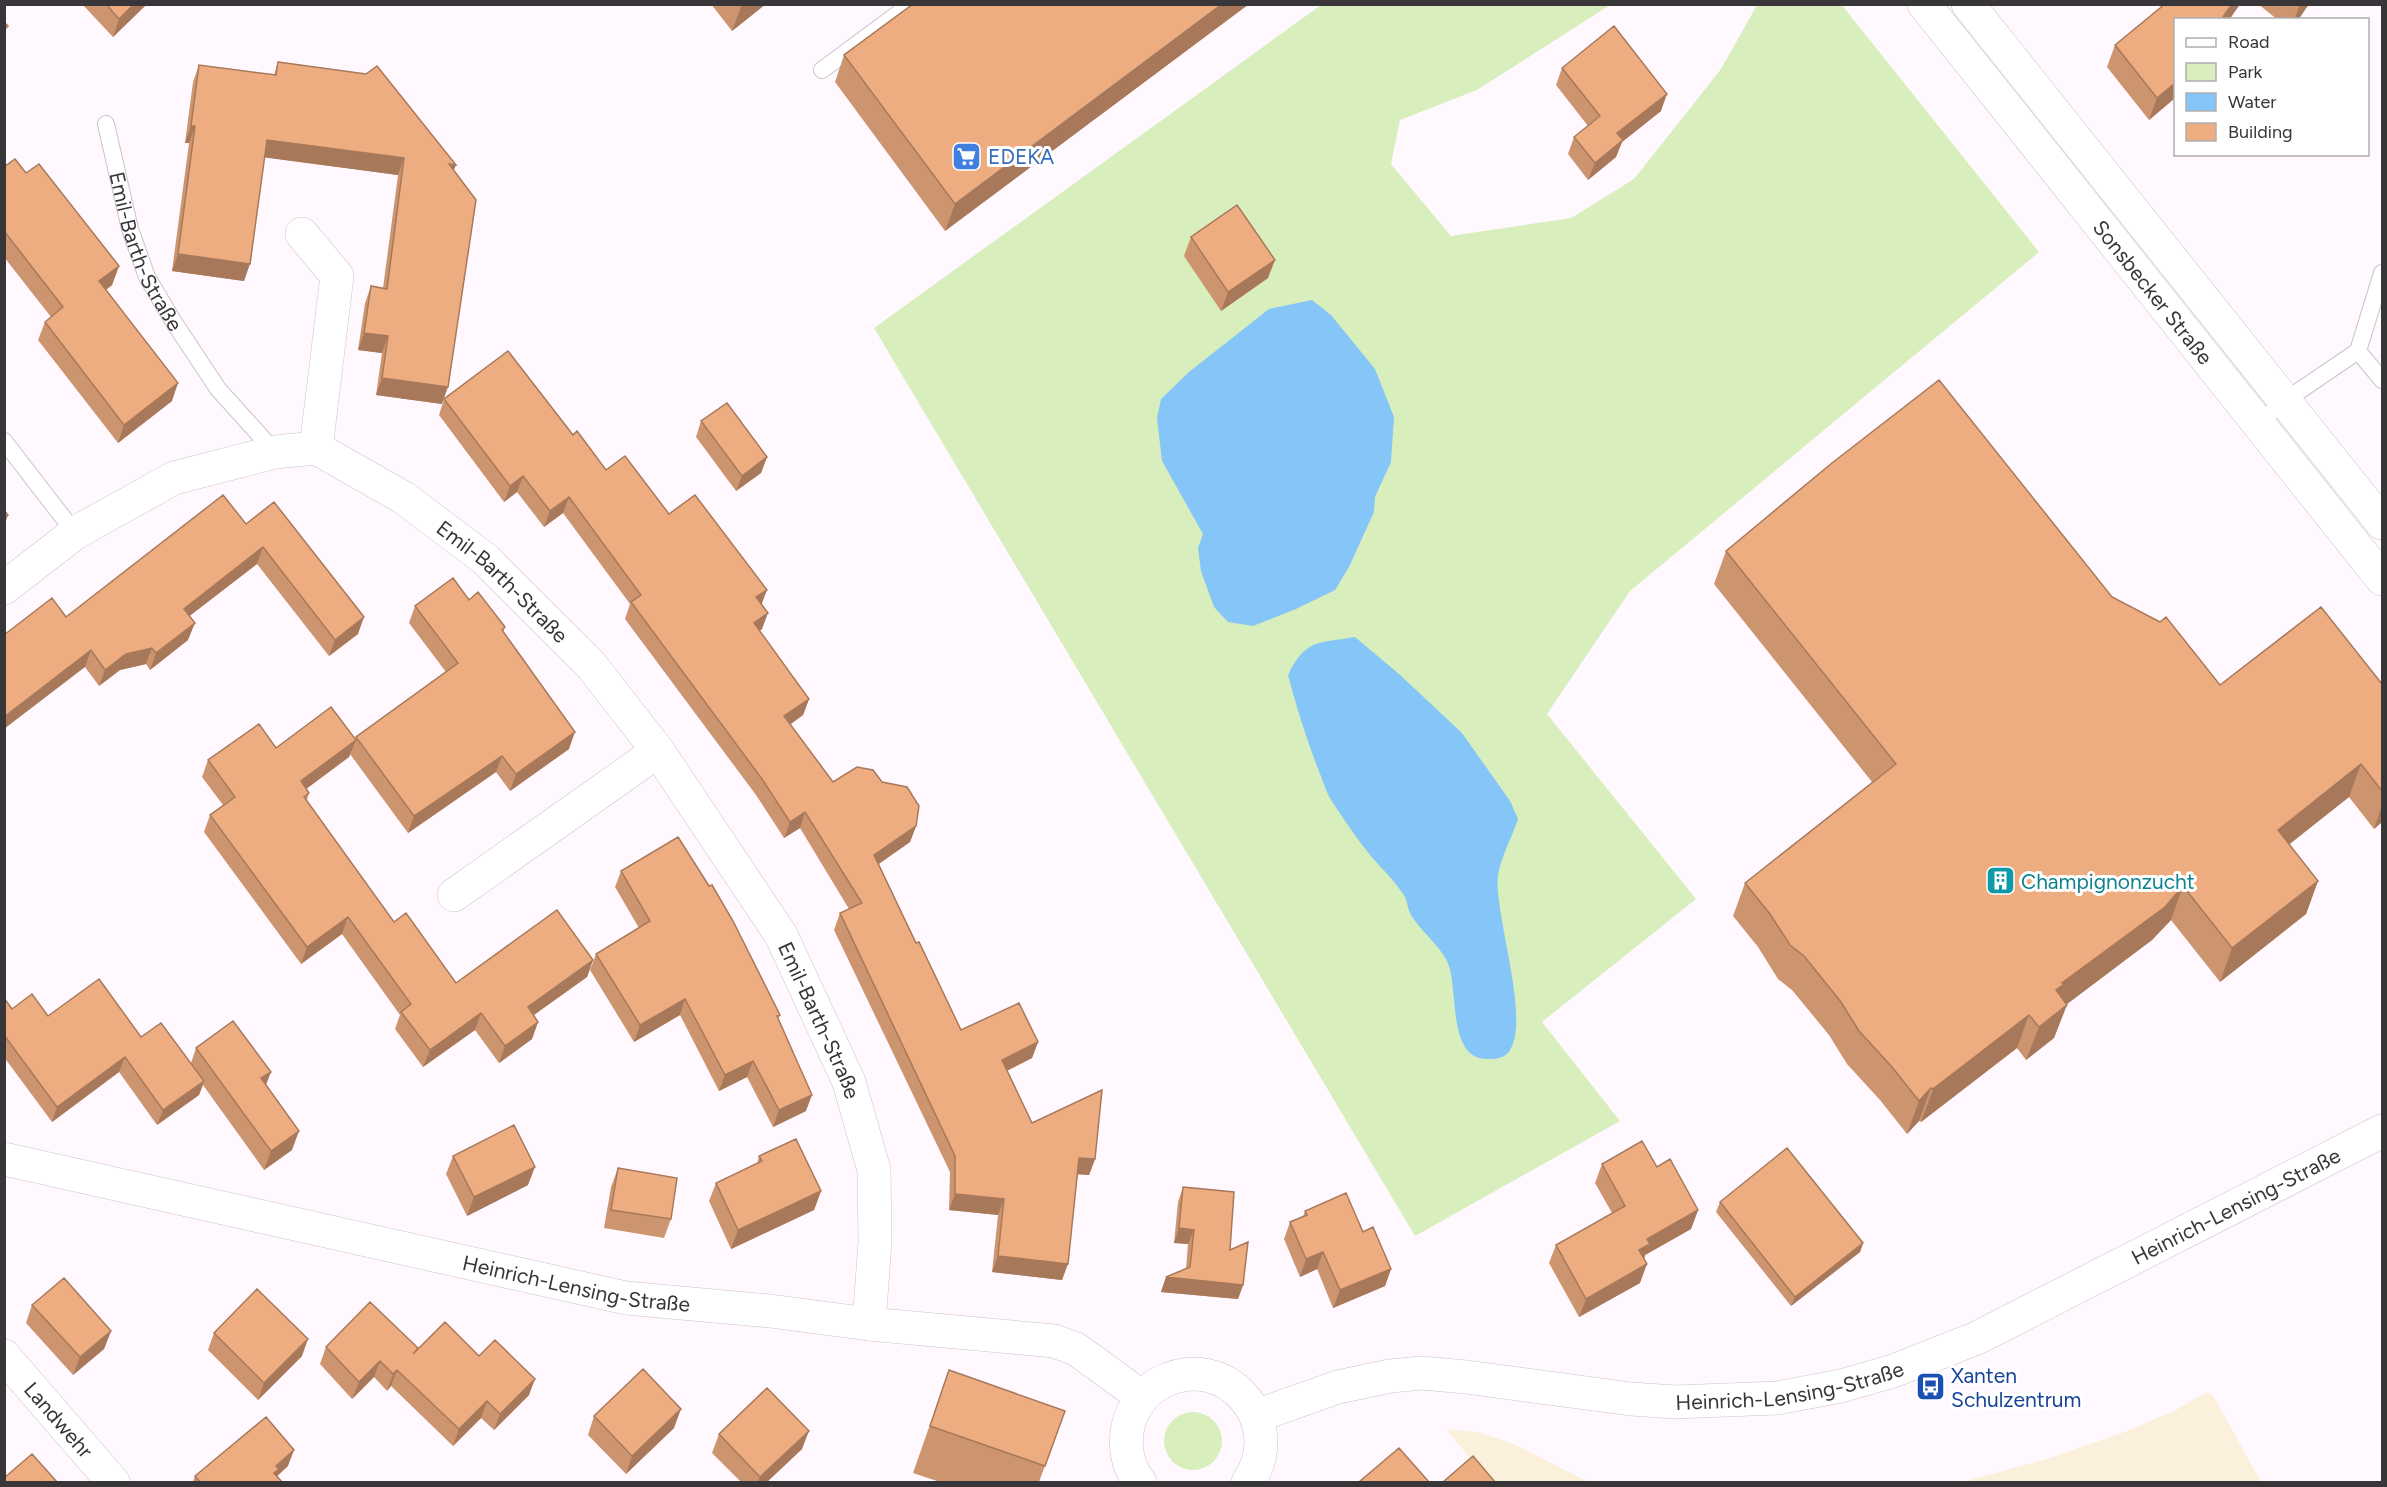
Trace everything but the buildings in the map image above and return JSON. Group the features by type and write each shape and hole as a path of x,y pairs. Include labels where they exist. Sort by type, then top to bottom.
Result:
{"street":[{"name":"Sonsbecker Straße","path":"1924,4 2382,579"},
{"name":"Sonsbecker Straße","path":"1968,4 2382,523"},
{"path":"4,588 75,533 174,478 275,452 316,448 337,276 302,234"},
{"name":"Emil-Barth-Straße","path":"316,448 404,498 485,559 591,665 658,751 781,935 849,1082 874,1170 875,1242 869,1324"},
{"path":"454,895 658,751"},
{"name":"Heinrich-Lensing-Straße","path":"1256,1416 1338,1387 1390,1376 1422,1374 1466,1377 1631,1399 1675,1402 1777,1398 1842,1386 1893,1371 1977,1338 2382,1131"},
{"name":"Heinrich-Lensing-Straße","path":"4,1159 626,1298 1054,1341 1076,1349 1142,1397"},
{"name":"Landwehr","path":"4,1356 113,1482"},
{"path":"1140,1482 1128,1458 1126,1437 1130,1417 1142,1397 1170,1378 1188,1374 1206,1374 1227,1382 1244,1396 1256,1416 1261,1438 1259,1460 1248,1482"}],"lane":[{"path":"822,70 911,4"},
{"name":"Emil-Barth-Straße","path":"106,124 130,229 147,277 218,388 275,452"},
{"path":"2258,423 2286,400 2358,351 2382,273"},
{"path":"2358,351 2382,380"},
{"path":"4,441 75,533"}],"shaded area":[{"path":"2207,1392 2213,1395 2261,1482 1962,1482 2047,1459 2127,1431 2174,1411"},
{"path":"1446,1429 1478,1432 1514,1444 1589,1482 1490,1482"}],"green space":[{"path":"1841,4 2039,252 1630,591 1547,714 1696,899 1542,1022 1620,1121 1415,1236 874,328 1321,5 1610,5 1477,90 1400,120 1391,164 1451,236 1571,218 1634,179 1721,69 1757,5"},
{"path":"1187,1412 1199,1412 1214,1420 1222,1435 1222,1447 1214,1462 1199,1470 1187,1470 1172,1462 1164,1447 1164,1435 1172,1420"}],"water":[{"path":"1312,300 1331,315 1375,369 1394,417 1391,462 1375,497 1374,512 1349,567 1335,590 1253,626 1228,622 1214,607 1201,571 1198,548 1203,534 1162,461 1157,418 1161,399 1189,372 1269,309"},
{"path":"1355,637 1399,674 1462,733 1510,801 1518,819 1498,875 1498,893 1515,995 1516,1020 1514,1040 1507,1054 1501,1057 1490,1059 1476,1057 1466,1049 1460,1036 1451,973 1447,961 1411,916 1401,891 1365,849 1331,800 1311,749 1288,675 1294,663 1314,645"}],"place":[{"name":"EDEKA","path":"967,156"},
{"name":"Champignonzucht","path":"2000,881"},
{"name":"Xanten Schulzentrum","path":"1930,1387"}]}
